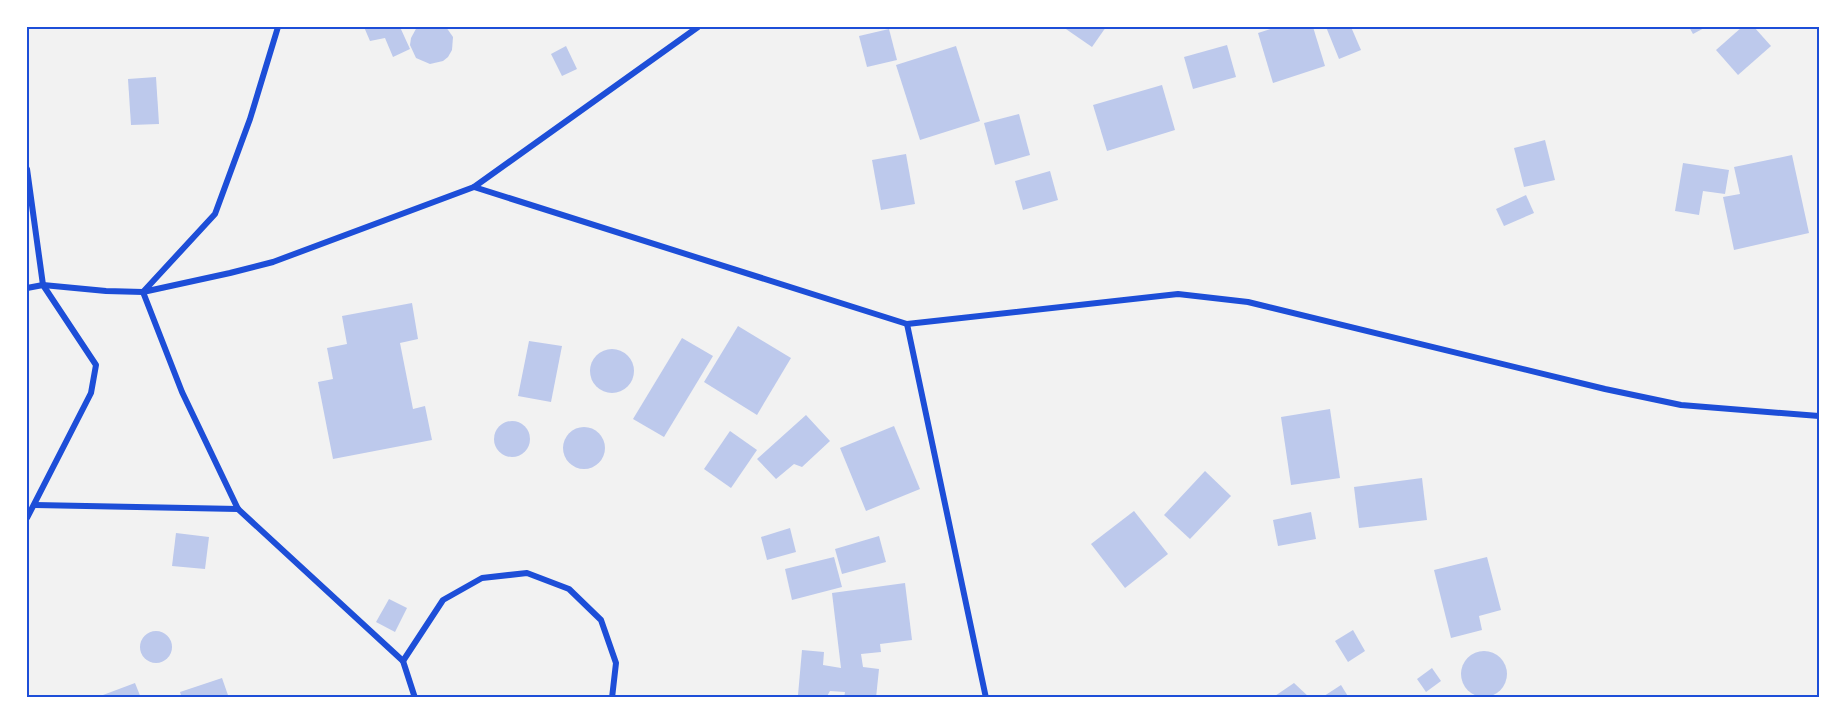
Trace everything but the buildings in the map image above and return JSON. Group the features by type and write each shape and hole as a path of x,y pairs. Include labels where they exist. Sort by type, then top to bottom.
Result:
{"street":[{"path":"142,292 215,214 250,119 278,27"},
{"path":"27,288 43,285 142,292 273,262 474,187 698,27"},
{"path":"27,169 43,285 96,365 91,393 27,519"},
{"path":"474,187 907,324 1178,294 1248,302 1605,389 1681,405 1819,416"},
{"path":"142,292 174,367 182,392 238,509 404,661 415,698"},
{"path":"907,324 986,698"},
{"path":"35,505 238,509"},
{"path":"404,661 443,600 482,578 527,573 569,589 601,620 616,663 612,698"}]}
